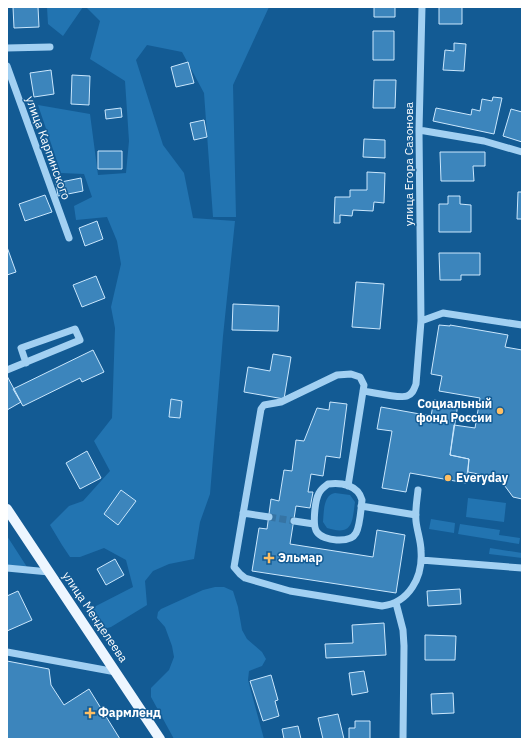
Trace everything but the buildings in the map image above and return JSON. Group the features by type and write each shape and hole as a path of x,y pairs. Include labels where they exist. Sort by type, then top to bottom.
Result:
{"main road":[{"name":"улица Менделеева","path":"7,510 160,739"}],"street":[{"name":"улица Егора Сазонова","path":"363,391 402,397 411,394 416,384 421,321 419,130 422,7"},
{"path":"7,48 50,47"},
{"name":"улица Карпинского","path":"7,66 68,238"},
{"path":"419,130 484,141 522,152"},
{"path":"421,321 443,313 522,325"},
{"path":"7,370 26,364 80,340 75,329 20,348 26,364"},
{"path":"348,486 363,391 363,383 360,377 356,375 341,374 331,377 281,402 262,406 234,567 243,577 276,588 382,606 396,603 407,595 413,587 421,560 416,515 418,490"},
{"path":"328,484 348,486 353,487 359,492 362,500 357,532 352,538 347,540 324,537 317,533 314,524 318,496 321,489 328,484"},
{"path":"361,506 416,515"},
{"path":"243,513 269,517"},
{"path":"294,520 314,524"},
{"path":"421,560 522,568"},
{"path":"7,568 49,572"},
{"path":"396,603 403,630 404,646 403,739"},
{"path":"7,652 116,672"}],"shaded area":[{"path":"47,7 83,7 63,36 48,24"},
{"path":"86,7 269,7 233,85 236,217 213,217 204,93 182,52 147,45 136,60 163,145 184,173 193,218 235,221 223,336 210,494 200,522 194,559 169,564 153,571 145,581 147,605 111,627 104,629 92,611 96,606 133,587 126,560 104,548 80,557 70,557 50,525 69,506 83,501 110,471 94,441 112,418 115,328 111,307 121,264 117,241 107,217 76,220 74,206 92,197 84,174 61,173 38,105 90,114 98,175 126,173 129,141 125,81 90,59 100,21"},
{"path":"335,493 350,495 355,502 352,522 350,526 342,530 327,528 323,522 326,500 331,494"},
{"path":"468,498 506,503 504,522 466,517"},
{"path":"431,519 455,523 454,533 429,529"},
{"path":"460,524 500,530 499,535 520,538 519,544 458,534"},
{"path":"7,536 27,567 7,565"},
{"path":"490,548 522,553 522,558 489,554"},
{"path":"215,587 224,587 233,591 238,607 242,630 247,639 262,652 266,659 262,666 249,671 248,680 264,739 174,739 151,697 151,688 169,670 174,657 172,646 165,627 157,618 158,612 161,609 203,590"}],"tunnel":[{"path":"269,517 294,521"}],"place":[{"name":"Социальный фонд России","path":"500,411"},
{"name":"Everyday","path":"448,478"},
{"name":"Эльмар","path":"269,558"},
{"name":"Фармленд","path":"90,713"}]}
